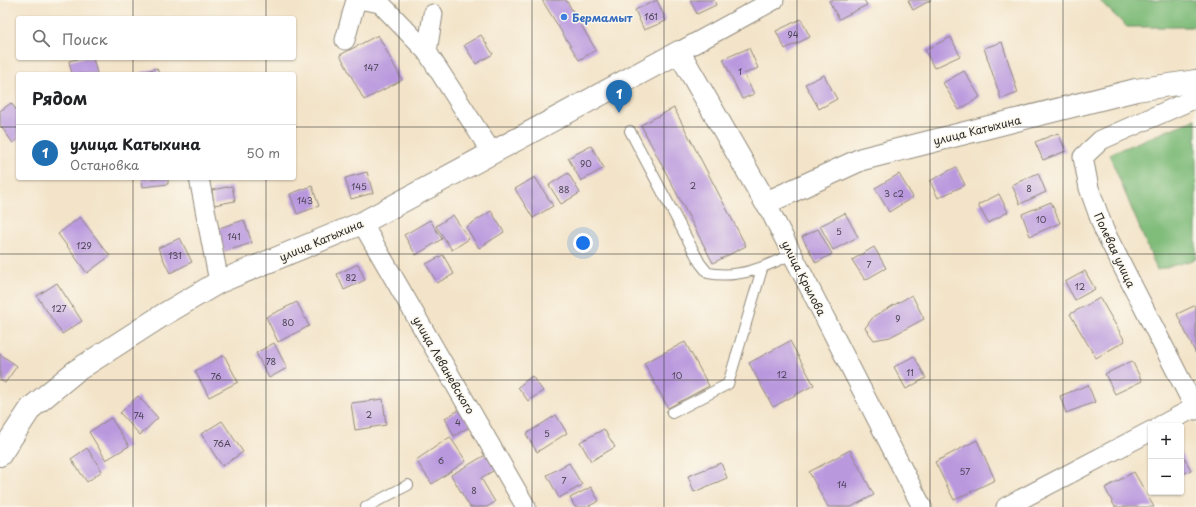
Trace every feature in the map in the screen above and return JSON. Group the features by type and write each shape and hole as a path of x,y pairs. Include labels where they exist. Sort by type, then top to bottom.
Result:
{"street":[{"path":"345,40 356,0"},
{"path":"363,0 380,3 427,52 492,153"},
{"name":"улица Катыхина","path":"0,455 31,408 76,371 219,282 362,223 774,0"},
{"path":"427,52 433,14"},
{"name":"улица Крылова","path":"679,52 766,203 922,507"},
{"name":"улица Катыхина","path":"766,203 862,159 1136,90 1196,81"},
{"name":"Полевая улица","path":"1196,98 1101,140 1083,157 1089,188 1104,230 1196,408"},
{"path":"199,180 219,282"},
{"name":"улица Леваневского","path":"362,223 526,507"},
{"path":"1166,423 1196,408"},
{"path":"1006,507 1148,433"}],"lane":[{"path":"630,131 700,263 708,273 722,276 762,269 792,254"},
{"path":"672,413 728,384 762,269"},
{"path":"366,507 408,485"}],"green space":[{"path":"1099,0 1196,0 1196,27 1127,27"},
{"path":"1196,119 1196,259 1157,270 1109,154"}],"building":[{"path":"542,0 566,0 596,50 579,60"},
{"path":"657,0 666,21 644,30 635,10"},
{"path":"690,0 714,0 716,5 697,14"},
{"path":"864,0 867,5 839,19 829,1"},
{"path":"908,0 931,0 913,10"},
{"path":"801,19 810,37 785,49 776,31"},
{"path":"378,35 402,80 364,100 340,55"},
{"path":"481,35 493,54 476,64 464,45"},
{"path":"951,37 960,56 934,68 925,50"},
{"path":"1002,42 1018,93 1001,99 984,48"},
{"path":"749,48 758,68 744,74 754,94 742,99 723,59"},
{"path":"94,60 96,72 72,72 69,61"},
{"path":"157,68 158,72 143,72"},
{"path":"964,71 980,97 959,110 943,83"},
{"path":"824,75 837,99 819,109 805,84"},
{"path":"626,94 631,102 624,105 620,97"},
{"path":"11,103 16,109 16,141 13,143 0,125 0,111"},
{"path":"674,108 746,246 713,263 641,125"},
{"path":"1058,133 1066,151 1043,160 1035,142"},
{"path":"591,146 604,168 581,181 568,158"},
{"path":"956,167 965,185 938,198 930,181"},
{"path":"367,172 373,193 351,199 345,178"},
{"path":"568,173 580,193 561,204 549,185"},
{"path":"1038,173 1046,192 1020,204 1012,185"},
{"path":"899,174 913,197 889,212 875,188"},
{"path":"535,177 553,206 533,218 515,189"},
{"path":"142,180 168,180 168,184 143,187"},
{"path":"232,186 235,201 214,205 212,190"},
{"path":"312,186 319,206 297,214 290,194"},
{"path":"999,194 1008,212 988,223 978,205"},
{"path":"1051,202 1060,223 1030,236 1022,214"},
{"path":"491,211 504,232 479,248 466,227"},
{"path":"845,213 858,237 833,250 820,226"},
{"path":"453,215 469,239 452,250 436,226"},
{"path":"80,217 110,256 87,273 58,234"},
{"path":"244,220 252,243 223,252 216,229"},
{"path":"430,220 442,239 416,255 404,235"},
{"path":"818,229 832,254 816,263 802,237"},
{"path":"180,238 192,262 170,273 158,248"},
{"path":"874,247 886,268 865,280 852,260"},
{"path":"443,255 454,274 437,283 426,264"},
{"path":"358,264 365,280 344,290 337,274"},
{"path":"1085,271 1095,289 1075,300 1065,282"},
{"path":"57,283 82,321 62,334 37,296"},
{"path":"912,295 924,319 890,337 874,340 865,328 874,316"},
{"path":"1100,298 1125,341 1096,358 1070,314"},
{"path":"297,302 309,326 278,342 266,317"},
{"path":"1196,305 1196,354 1177,314"},
{"path":"790,341 814,385 773,407 749,363"},
{"path":"685,342 709,386 668,408 644,363"},
{"path":"274,343 287,368 269,378 256,353"},
{"path":"0,354 17,366 5,383 0,380"},
{"path":"224,355 238,382 209,397 195,371"},
{"path":"914,356 926,378 906,389 894,367"},
{"path":"1132,361 1142,381 1115,394 1105,374"},
{"path":"532,376 543,391 528,401 518,387"},
{"path":"1088,385 1095,402 1066,413 1060,396"},
{"path":"138,396 158,418 140,435 120,413"},
{"path":"383,399 386,425 355,430 351,403"},
{"path":"461,409 471,426 454,436 445,418"},
{"path":"556,415 567,433 537,452 526,434"},
{"path":"111,418 129,446 106,460 89,432"},
{"path":"222,421 243,452 222,466 201,434"},
{"path":"604,429 615,447 591,461 580,442"},
{"path":"450,437 466,461 432,484 416,460"},
{"path":"977,440 995,480 954,500 935,462"},
{"path":"87,448 102,471 87,482 71,459"},
{"path":"850,450 874,495 851,507 828,507 809,472"},
{"path":"489,453 498,468 481,478 495,502 487,507 470,507 451,475"},
{"path":"1184,457 1191,470 1184,474"},
{"path":"569,463 582,485 559,498 547,475"},
{"path":"721,463 727,478 694,492 688,476"},
{"path":"1134,472 1154,507 1115,507 1105,488"},
{"path":"591,487 599,501 587,507 575,507 570,498"}],"place":[{"name":"Бермамыт","path":"564,17"},
{"name":"улица Катыхина","path":"619,113"}]}
